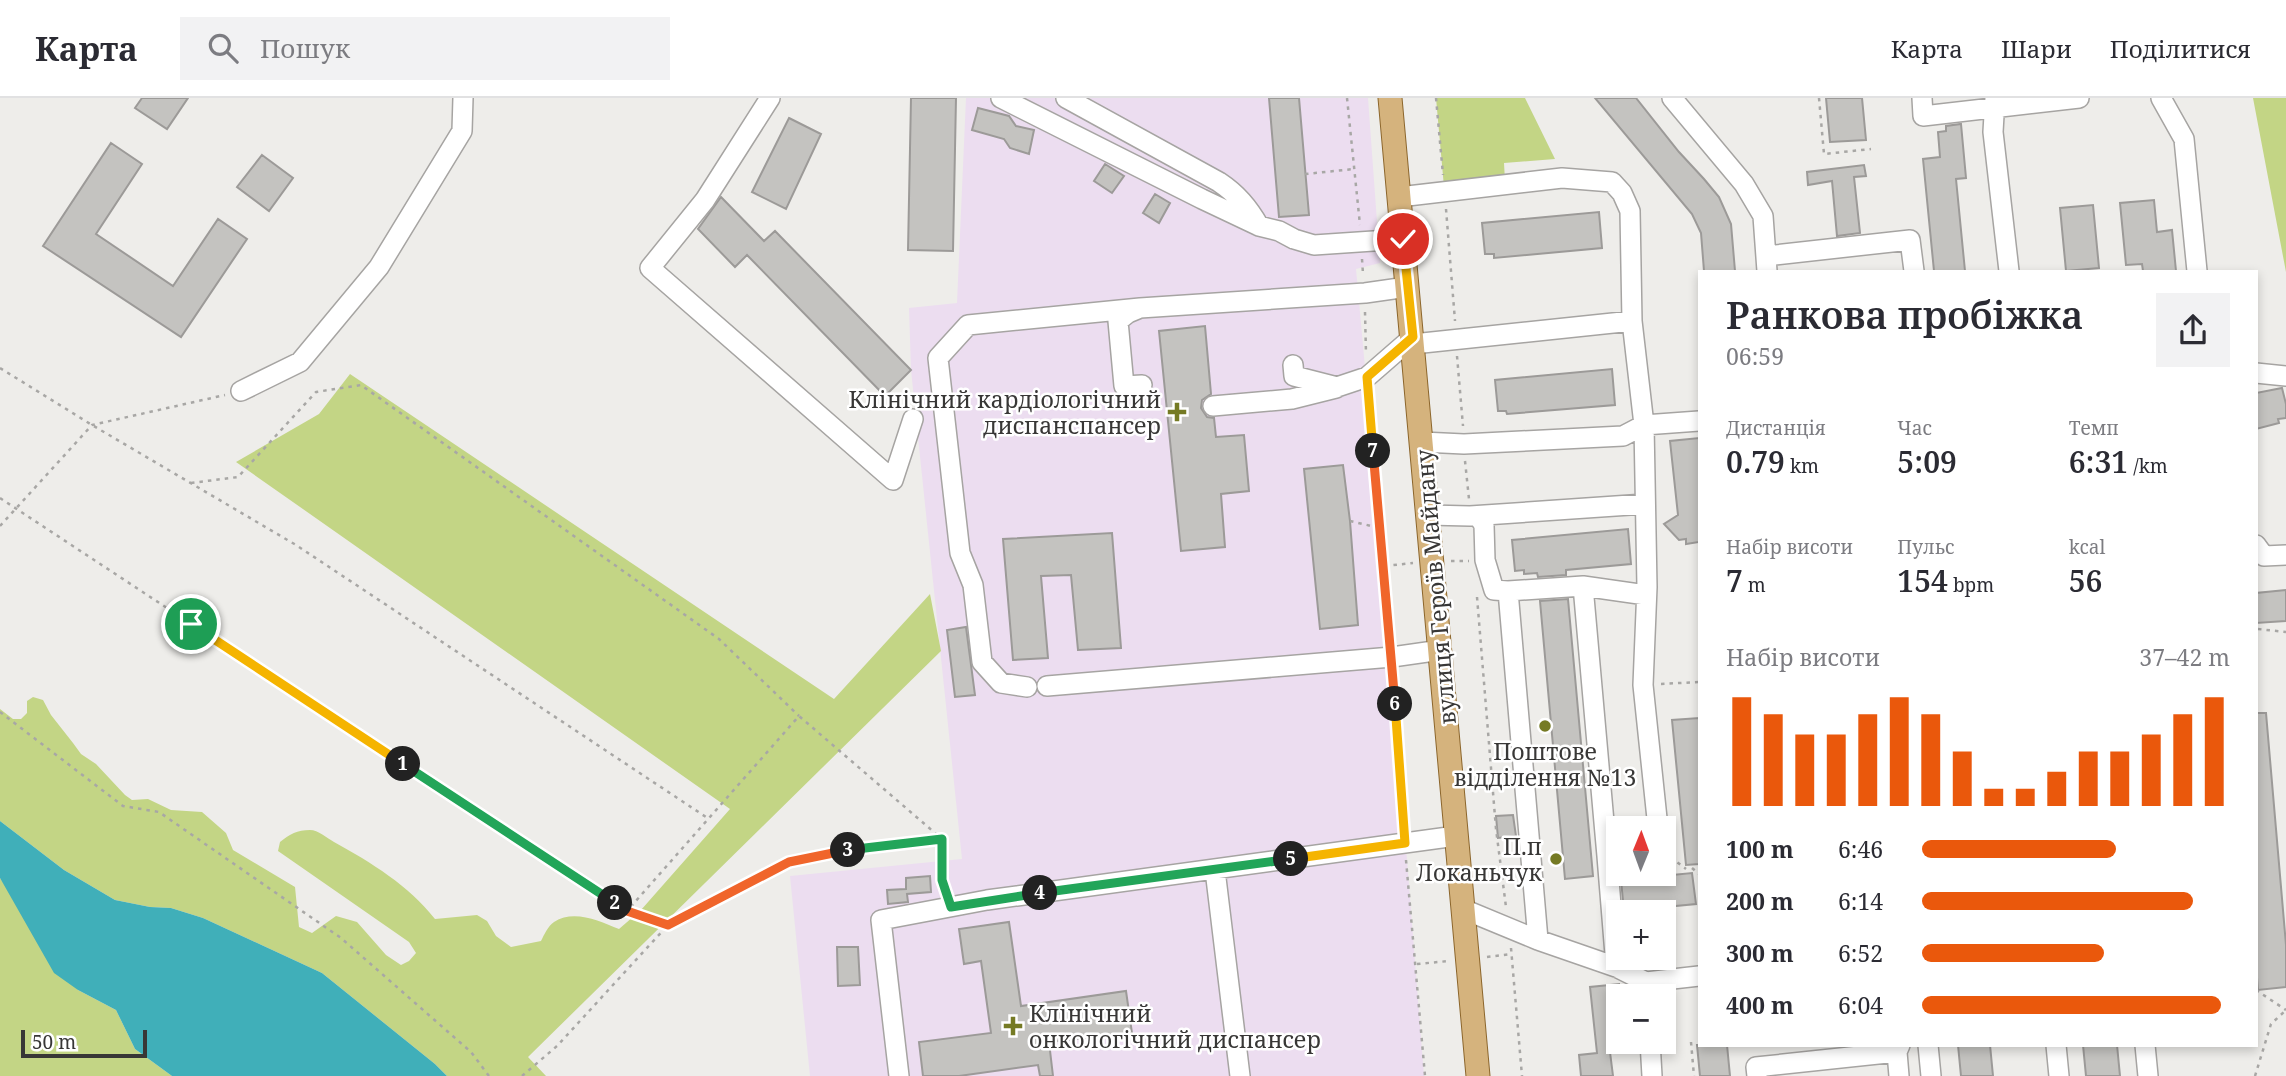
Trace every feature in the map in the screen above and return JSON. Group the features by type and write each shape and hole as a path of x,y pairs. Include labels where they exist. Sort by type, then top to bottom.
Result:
{"main road":[{"name":"вулиця Героїв Майдану","path":"1390,98 1478,1076"}],"lane":[{"path":"241,391 300,362 379,267 462,131 463,98"},
{"path":"770,98 705,200 650,268 894,480 913,419"},
{"path":"1001,98 1259,226 1279,231 1294,239 1314,245 1403,239"},
{"path":"1066,98 1227,187 1249,208 1259,226"},
{"path":"1672,98 1744,184 1762,216 1767,264 1910,240 1914,270"},
{"path":"1922,98 1923,116 1995,102 2079,98"},
{"path":"2161,98 2184,139 2197,270"},
{"path":"1995,102 1993,132 2009,270"},
{"path":"1399,197 1562,178 1612,182 1622,193 1630,211 1632,321 1644,425 1646,595 1643,685 1657,816"},
{"path":"1407,287 1365,293 1140,308 968,326 938,358 960,553 973,584 982,662 1002,683 1037,687 1392,657 1441,650"},
{"path":"1140,308 1118,321 1124,386 1142,385"},
{"path":"1213,406 1292,399 1337,387 1367,377 1413,341 1632,321"},
{"path":"1293,365 1294,376 1337,387"},
{"path":"2258,373 2286,376"},
{"path":"1422,442 1464,444 1623,436 1644,425 1698,421"},
{"path":"1428,515 1478,516 1645,504"},
{"path":"1478,516 1484,525 1485,560 1494,590 1583,586 1646,595"},
{"path":"2258,548 2264,556 2286,555"},
{"path":"1583,586 1609,816"},
{"path":"1508,591 1538,940"},
{"path":"899,1076 881,920 987,900 1456,836"},
{"path":"1215,870 1240,1076"},
{"path":"1463,909 1538,940 1606,964"},
{"path":"1620,970 1639,984"},
{"path":"1666,984 1698,976"},
{"path":"1928,1047 1931,1076"},
{"path":"2056,1047 2059,1076"},
{"path":"2145,1047 2148,1076"},
{"path":"1757,1076 1756,1067 1899,1049 1899,1076"},
{"path":"1651,1054 1652,1076"}],"path":[{"path":"1347,98 1361,242 1367,377 1425,1076"},
{"path":"1819,98 1824,154 1871,149"},
{"path":"1305,174 1354,169"},
{"path":"0,368 296,545 709,819"},
{"path":"191,483 239,478 316,392 361,385 719,639 799,716 942,839 942,880 951,907"},
{"path":"0,526 92,425 241,391"},
{"path":"0,498 627,911 668,925"},
{"path":"1350,521 1380,528"},
{"path":"2258,629 2286,632"},
{"path":"1643,685 1698,682"},
{"path":"0,712 123,806 159,812 341,938 471,1052 489,1076"},
{"path":"627,911 799,716"},
{"path":"522,1076 557,1046 668,925 789,862 862,847 942,839"},
{"path":"1676,861 1686,869"},
{"path":"1692,868 1698,873"},
{"path":"2255,1076 2271,1024 2286,1010 2258,991"},
{"path":"1691,1042 1694,1076"}],"shaded area":[{"path":"966,98 1368,98 1380,263 1356,269 1388,619 1424,1076 810,1076 790,876 962,859 911,370 909,308 957,303"}],"green space":[{"path":"1436,98 1525,98 1555,159 1504,163 1505,181 1444,187"},
{"path":"2253,98 2286,98 2286,272"},
{"path":"350,374 834,699 930,594 941,651 528,1057 546,1076 447,1076 322,973 203,918 171,908 115,900 64,870 0,821 0,709 13,719 21,719 27,713 27,701 33,697 43,700 81,754 96,764 125,795 132,800 148,799 171,810 202,812 226,833 233,850 295,887 299,927 312,933 336,916 357,922 386,955 401,965 416,953 409,942 278,851 280,842 297,832 316,831 389,876 435,919 477,915 487,921 496,936 511,947 541,941 552,924 570,916 586,918 619,929 641,910 730,809 236,462 319,414"},
{"path":"0,878 78,990 116,1010 135,1049 172,1076 0,1076"}],"water":[{"path":"0,821 64,870 115,900 171,908 203,918 322,973 447,1076 172,1076 135,1049 116,1010 78,990 54,973 0,878"}],"building":[{"path":"142,98 188,98 167,129 135,108"},
{"path":"911,98 956,98 953,251 908,250"},
{"path":"1269,98 1299,98 1309,215 1279,217"},
{"path":"1595,98 1636,98 1719,197 1731,224 1735,270 1704,270 1701,233 1692,214"},
{"path":"1826,98 1862,98 1866,140 1830,142"},
{"path":"978,108 1009,116 1016,126 1034,130 1029,154 1010,148 1004,139 972,130"},
{"path":"789,118 821,134 786,209 752,192"},
{"path":"1961,124 1966,178 1956,179 1965,270 1934,270 1923,159 1940,157 1938,132 1946,131 1946,126"},
{"path":"111,143 142,164 96,234 173,286 218,219 247,239 181,337 43,246"},
{"path":"262,155 293,178 269,211 237,187"},
{"path":"1105,164 1124,176 1112,193 1094,181"},
{"path":"1864,165 1866,176 1854,177 1860,233 1837,236 1832,181 1808,185 1807,172"},
{"path":"1155,194 1170,203 1159,223 1143,213"},
{"path":"721,197 764,241 775,231 911,370 885,396 747,255 735,267 698,229"},
{"path":"2154,200 2157,232 2172,230 2176,270 2143,270 2142,264 2126,265 2120,203"},
{"path":"2093,205 2099,268 2066,270 2060,208"},
{"path":"1599,212 1602,248 1494,258 1494,254 1485,254 1482,223"},
{"path":"1205,326 1211,394 1202,400 1201,408 1207,417 1214,418 1216,437 1244,435 1249,491 1221,494 1225,547 1181,551 1159,331"},
{"path":"1612,369 1615,405 1507,414 1506,411 1498,411 1495,380"},
{"path":"2282,388 2286,418 2278,419 2279,423 2258,428 2258,393"},
{"path":"1698,438 1698,542 1686,544 1686,539 1679,540 1664,524 1678,515 1670,441"},
{"path":"1343,465 1358,625 1320,629 1304,469"},
{"path":"1628,529 1631,564 1566,570 1566,575 1538,577 1537,573 1524,574 1524,570 1515,571 1512,540"},
{"path":"1112,533 1121,648 1078,650 1071,575 1041,576 1048,658 1013,660 1003,539"},
{"path":"2286,590 2286,621 2258,623 2258,593"},
{"path":"1568,599 1593,876 1565,879 1540,601"},
{"path":"966,627 975,695 955,697 947,630"},
{"path":"2258,713 2266,713 2286,945 2286,987 2258,990"},
{"path":"1698,718 1698,864 1686,865 1672,720"},
{"path":"1513,815 1516,836 1498,838 1496,816"},
{"path":"1692,873 1696,904 1676,906 1676,900 1623,900 1622,886 1676,886 1676,875"},
{"path":"930,876 931,892 907,894 908,902 888,904 887,890 906,889 906,878"},
{"path":"1009,922 1021,1006 1126,991 1132,1033 1049,1042 1053,1076 1040,1076 1038,1065 959,1076 923,1076 919,1042 991,1033 981,961 964,964 959,929"},
{"path":"837,947 858,947 860,985 838,986"},
{"path":"1606,985 1606,1054 1610,1054 1613,1076 1581,1076 1579,1055 1597,1053 1590,987"},
{"path":"1697,1045 1727,1047 1730,1076 1700,1076"},
{"path":"1958,1047 1990,1047 1993,1076 1961,1076"},
{"path":"2083,1047 2117,1047 2120,1076 2086,1076"}],"place":[{"name":"Клінічний кардіологічний диспанспансер","path":"1177,412"},
{"name":"Поштове відділення №13","path":"1545,726"},
{"name":"П.п Локаньчук","path":"1556,859"},
{"name":"Клінічний онкологічний диспансер","path":"1013,1026"}],"route":[{"path":"191,624 627,911 668,925 789,862 862,847 942,839 942,880 951,907 1405,843 1390,630 1367,377 1413,337 1403,239"}]}
